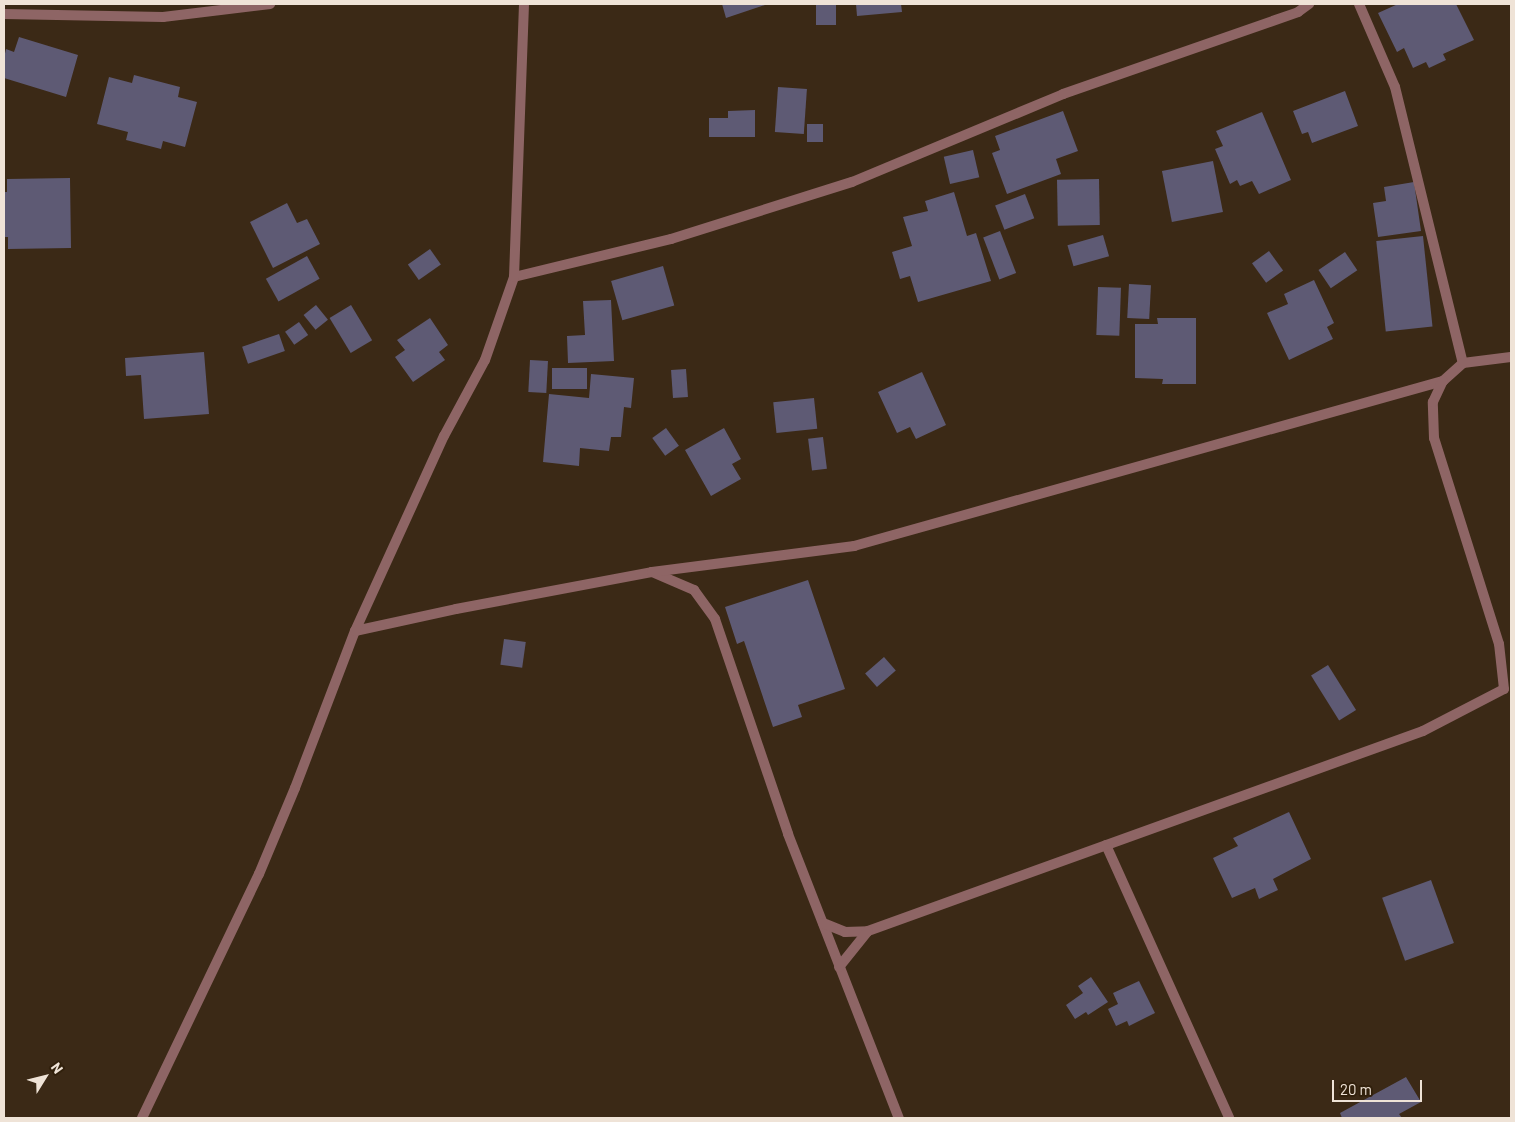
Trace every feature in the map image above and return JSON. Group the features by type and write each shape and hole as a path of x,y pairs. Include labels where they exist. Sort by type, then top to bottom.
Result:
{"street":[{"path":"4,14 163,17 270,4"},
{"path":"142,1118 258,874 295,788 355,631 444,436 485,360 514,276 524,4"},
{"path":"514,276 671,239 852,182 1063,94 1298,12 1310,4"},
{"path":"1359,4 1395,87 1463,363"},
{"path":"355,631 456,609 652,572 854,546 1442,381 1463,363 1511,357"},
{"path":"822,923 845,932 868,931 1423,731 1504,689 1500,644 1434,438 1433,402 1442,381"},
{"path":"652,572 694,590 715,619 788,834 899,1118"},
{"path":"1106,846 1228,1118"},
{"path":"839,967 868,931"}],"building":[{"path":"722,4 768,4 726,18"},
{"path":"816,4 836,4 836,25 816,25"},
{"path":"856,4 901,4 902,12 857,16"},
{"path":"1398,4 1456,4 1474,40 1443,54 1446,60 1429,68 1426,62 1413,68 1404,48 1397,52 1378,13"},
{"path":"19,37 78,55 66,97 4,78 6,49 14,52"},
{"path":"134,75 180,87 178,97 197,102 185,147 163,141 161,149 126,140 128,132 97,124 109,77 132,83"},
{"path":"778,87 807,89 804,134 775,132"},
{"path":"1345,91 1358,126 1312,143 1308,132 1302,134 1293,111"},
{"path":"755,110 755,137 709,137 709,118 728,118 728,111"},
{"path":"1063,111 1078,151 1056,159 1061,174 1007,194 992,153 1000,150 995,136"},
{"path":"1262,112 1291,180 1259,194 1252,181 1240,186 1237,180 1230,184 1215,149 1223,146 1216,131"},
{"path":"807,124 823,124 823,142 807,142"},
{"path":"973,150 979,177 950,184 944,157"},
{"path":"1213,161 1223,212 1172,222 1162,171"},
{"path":"70,178 71,248 8,249 8,237 4,237 4,192 7,192 7,179"},
{"path":"1099,179 1100,225 1058,226 1057,180"},
{"path":"1414,182 1421,231 1378,237 1373,203 1386,201 1384,187"},
{"path":"954,192 967,236 976,233 991,281 918,302 910,276 900,279 892,252 912,246 903,217 928,211 925,201"},
{"path":"1025,194 1034,218 1004,230 995,205"},
{"path":"287,203 297,223 307,219 320,244 273,268 250,222"},
{"path":"1000,231 1016,273 999,279 983,237"},
{"path":"1103,235 1109,256 1073,266 1067,245"},
{"path":"1423,236 1433,327 1386,331 1376,241"},
{"path":"430,249 441,265 419,280 408,264"},
{"path":"1269,251 1283,270 1266,283 1252,263"},
{"path":"1345,252 1357,270 1331,288 1318,270"},
{"path":"307,256 320,279 278,302 266,279"},
{"path":"663,266 674,305 622,320 611,281"},
{"path":"1314,280 1334,323 1327,327 1333,339 1289,360 1267,313 1288,304 1284,294"},
{"path":"1129,284 1151,285 1149,319 1127,318"},
{"path":"1098,287 1121,288 1119,336 1096,335"},
{"path":"611,300 614,361 568,363 567,336 585,335 583,301"},
{"path":"316,305 328,320 316,330 304,315"},
{"path":"351,305 372,340 351,353 330,318"},
{"path":"430,318 448,345 439,352 445,360 413,382 395,357 405,350 397,340"},
{"path":"1157,318 1196,318 1196,384 1162,384 1163,379 1135,378 1135,324 1158,324"},
{"path":"299,322 308,335 294,345 285,332"},
{"path":"279,334 285,351 248,364 242,347"},
{"path":"204,352 209,414 144,419 141,375 126,376 125,358"},
{"path":"530,360 548,361 546,393 528,392"},
{"path":"552,368 587,368 587,389 552,389"},
{"path":"686,369 688,397 673,398 671,370"},
{"path":"922,372 946,425 916,439 910,427 897,433 878,392"},
{"path":"591,374 634,378 631,408 624,407 621,437 611,437 609,451 580,448 579,466 543,462 549,394 589,398"},
{"path":"814,398 817,429 776,433 773,402"},
{"path":"666,428 679,446 665,456 652,438"},
{"path":"724,428 741,459 732,464 741,479 711,496 685,450"},
{"path":"823,437 827,469 812,471 808,439"},
{"path":"808,580 845,689 798,705 802,717 773,727 744,641 737,644 725,607"},
{"path":"504,639 526,642 522,668 500,665"},
{"path":"884,657 896,671 877,687 865,673"},
{"path":"1328,665 1356,710 1339,721 1311,676"},
{"path":"1289,812 1311,859 1273,879 1278,890 1259,899 1255,888 1232,898 1213,858 1238,846 1233,838"},
{"path":"1431,880 1454,943 1405,961 1382,898"},
{"path":"1091,977 1108,1002 1088,1015 1086,1012 1075,1019 1066,1005 1083,993 1078,986"},
{"path":"1139,981 1155,1013 1129,1026 1127,1021 1116,1026 1108,1009 1118,1004 1113,993"},
{"path":"1406,1077 1421,1102 1399,1114 1402,1118 1342,1118 1340,1113"}]}
